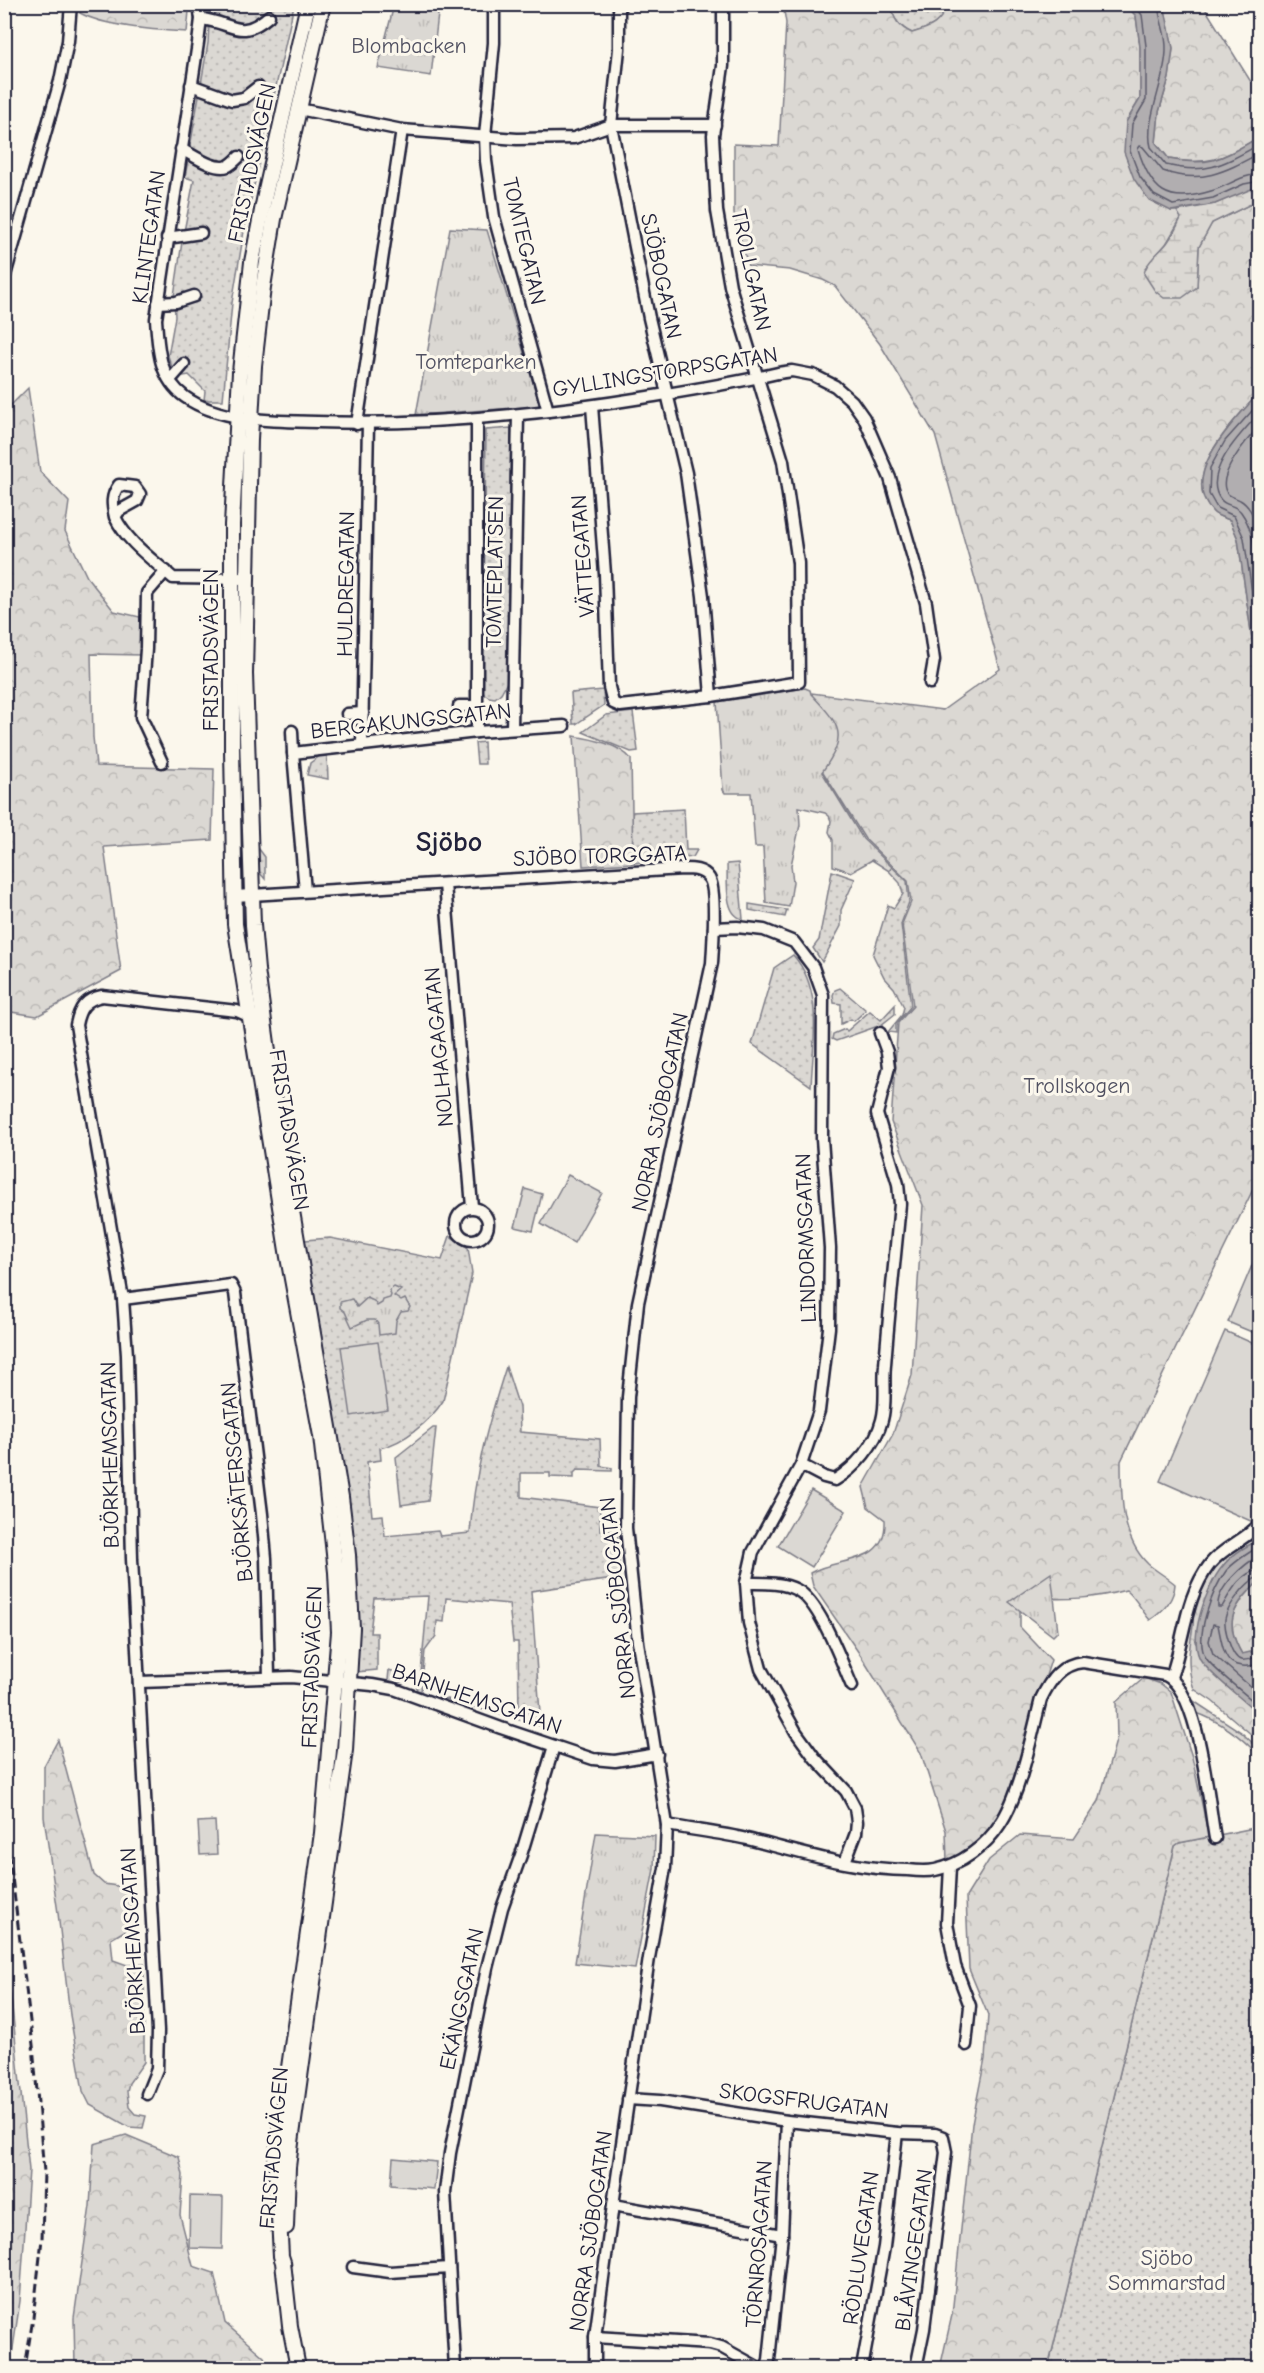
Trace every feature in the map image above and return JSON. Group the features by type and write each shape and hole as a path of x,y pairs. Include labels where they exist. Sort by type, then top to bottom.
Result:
{"street":[{"path":"4,279 61,74 68,41 71,4"},
{"name":"KLINTEGATAN","path":"199,4 201,19 156,319 159,358 170,380 186,398 219,413 245,417"},
{"name":"FRISTADSVÄGEN","path":"298,2368 290,2326 284,2262 287,2190 292,2135 340,1797 350,1683 351,1594 341,1497 281,1147 253,925 245,674 248,480 241,362 252,262 264,195 308,4"},
{"name":"FRISTADSVÄGEN","path":"284,2262 281,2256 278,2226 276,2160 322,1833 339,1632 337,1582 327,1481 236,924 233,480 245,417 274,219 323,4"},
{"name":"TOMTEGATAN","path":"494,4 494,43 484,136 494,217 548,411"},
{"name":"SJÖBOGATAN","path":"619,4 619,49 610,125 647,307 686,473 703,596 711,696"},
{"name":"TROLLGATAN","path":"711,696 799,682 798,563 783,461 730,286 717,211 713,135 723,66 723,4"},
{"path":"201,19 244,31 269,16"},
{"path":"190,85 232,100 243,98 258,87"},
{"path":"299,110 402,130 517,139 574,138 610,125 715,124"},
{"name":"HULDREGATAN","path":"363,745 367,706 363,423 402,130"},
{"path":"181,149 208,163 221,166 228,166 239,157"},
{"path":"167,238 201,233"},
{"path":"158,303 176,302 194,296"},
{"path":"170,380 184,364"},
{"name":"GYLLINGSTORPSGATAN","path":"245,417 286,422 363,423 477,419 592,406 792,371 813,375 835,386 852,400 864,418 890,478 926,603 934,660 930,683"},
{"name":"VÄTTEGATAN","path":"592,406 605,574 609,687 613,704 621,706 711,696"},
{"name":"TOMTEPLATSEN","path":"512,729 518,415"},
{"name":"TOMTEPLATSEN","path":"477,419 477,732"},
{"path":"115,516 121,530 173,578 248,579"},
{"path":"162,762 141,717 147,593 166,571"},
{"path":"347,714 367,706"},
{"path":"459,706 477,706"},
{"name":"BERGAKUNGSGATAN","path":"305,891 293,753 477,732 564,726"},
{"path":"292,731 293,753"},
{"name":"SJÖBO TORGGATA","path":"235,896 683,869 703,872 711,882"},
{"name":"NORRA SJÖBOGATAN","path":"595,2368 595,2337 649,1958 665,1868 667,1825 638,1641 626,1528 628,1396 638,1304 710,974 714,928 711,882"},
{"name":"NOLHAGAGATAN","path":"445,884 472,1207"},
{"name":"LINDORMSGATAN","path":"714,928 737,927 764,930 794,942 813,967 823,995 822,1139 830,1248 829,1329 819,1411 801,1465 753,1552 746,1583 749,1623 761,1669 796,1732 815,1758 840,1784 855,1808 856,1833 845,1862"},
{"name":"BJÖRKHEMSGATAN","path":"147,2094 157,2070 158,2031 132,1559 127,1355 123,1299 76,1030 80,1010 84,1003 102,996 237,1011 264,1023"},
{"path":"801,1465 835,1480 848,1472 870,1445 882,1422 885,1404 884,1369 900,1204 898,1184 877,1114 889,1067 887,1052 880,1033"},
{"name":"BJÖRKSÄTERSGATAN","path":"123,1299 231,1285 235,1293 262,1514 269,1677"},
{"path":"1171,1677 1194,1593 1210,1564 1231,1544 1253,1531 1260,1523"},
{"path":"746,1583 786,1586 807,1597 816,1609 852,1686"},
{"path":"667,1825 746,1839 884,1870 932,1871 950,1866 987,1841 1006,1814 1024,1762 1041,1699 1048,1685 1059,1672 1083,1662 1119,1666 1171,1677 1180,1688 1200,1745 1215,1838"},
{"name":"BARNHEMSGATAN","path":"139,1682 291,1677 394,1689 554,1746 604,1761 657,1754"},
{"name":"EKÄNGSGATAN","path":"455,2368 444,2192 474,2028 502,1908 521,1855 554,1746"},
{"path":"950,1866 947,1923 951,1951 970,2006 966,2046"},
{"name":"SKOGSFRUGATAN","path":"628,2099 660,2101 787,2121 897,2133 935,2134 943,2137"},
{"name":"TÖRNROSAGATAN","path":"766,2368 782,2235 787,2121"},
{"name":"RÖDLUVEGATAN","path":"862,2368 884,2247 897,2133"},
{"name":"BLÅVINGEGATAN","path":"916,2368 925,2318 946,2152 943,2137"},
{"path":"613,2205 782,2235"},
{"path":"353,2267 390,2272 449,2268"},
{"path":"595,2337 710,2344 721,2347 759,2368"}],"green space":[{"path":"81,5 188,5 187,32 103,22 80,13"},
{"path":"210,5 294,5 244,231 232,303 223,400 204,400 205,391 189,375 178,377 168,356 175,317 174,296 194,180 185,177 208,43"},
{"name":"Blombacken","path":"394,5 439,5 431,76 378,68"},
{"name":"Trollskogen","path":"783,5 891,5 897,22 912,33 934,24 942,17 948,5 1126,5 1136,16 1140,47 1140,99 1126,122 1171,211 1177,211 1181,218 1166,244 1145,268 1197,287 1199,247 1212,223 1253,203 1259,186 1259,393 1237,417 1214,448 1202,481 1204,497 1214,513 1230,520 1238,539 1259,676 1259,1177 1121,1461 1122,1502 1132,1542 1148,1564 1175,1584 1173,1595 1164,1609 1150,1620 1126,1590 1080,1598 1033,1598 1020,1608 1020,1627 1051,1660 1000,1820 985,1837 947,1862 946,1831 921,1753 861,1656 813,1586 810,1573 870,1553 878,1546 884,1535 885,1520 868,1507 863,1487 893,1434 912,1375 923,1205 891,1122 898,1023 913,1006 902,924 911,902 908,881 865,839 818,764 812,693 943,710 1000,669 935,435 880,344 835,286 790,270 748,266 734,214 734,144 779,146 786,23"},
{"path":"891,5 948,5 942,17 934,24 912,33 897,22"},
{"path":"1164,5 1203,5 1251,82 1259,78 1259,137 1226,155 1207,161 1169,159 1156,143 1159,112 1169,78 1173,49"},
{"path":"1257,188 1253,203 1212,223 1199,247 1197,287 1182,298 1164,298 1155,291 1144,274 1145,270 1176,228 1181,218 1177,211 1215,204 1246,190"},
{"name":"Tomteparken","path":"450,228 487,230 540,406 416,415"},
{"path":"28,388 40,472 69,502 65,531 87,577 114,611 140,617 142,655 91,654 96,766 214,769 212,840 104,847 121,971 37,1016 5,1011 4,412"},
{"path":"511,428 507,682 495,698 483,693 486,430"},
{"path":"805,688 810,690 829,714 837,730 836,748 822,772 863,839 892,867 889,871 872,860 851,872 833,866 833,840 829,832 831,821 829,816 799,807 800,825 791,865 793,882 789,907 766,903 763,847 755,847 751,793 725,793 723,790 717,702"},
{"path":"603,690 604,705 573,724 571,693"},
{"path":"633,712 638,751 631,752 583,732 606,715"},
{"path":"574,736 612,746 631,759 633,863 583,866"},
{"path":"484,742 485,764 477,764 475,743"},
{"path":"327,755 328,779 307,775 310,763 320,756"},
{"path":"684,809 686,850 697,850 693,857 633,863 632,812"},
{"path":"256,845 265,857 265,879 259,872"},
{"path":"738,863 743,919 732,911 728,896 727,864"},
{"path":"892,867 907,881 909,902 901,924 911,1006 896,1024 896,1033 888,1032 902,1015 904,1007 894,988 884,977 873,955 888,905 894,908 903,894 900,883 889,871"},
{"path":"832,871 855,879 841,910 841,926 822,962 813,948 819,940"},
{"path":"749,904 787,910 785,917 749,910"},
{"path":"793,955 803,969 813,1000 811,1086 752,1044 774,968"},
{"path":"840,988 866,1010 854,1021 851,1019 841,1024 841,1004 834,1003 833,995 835,990"},
{"path":"895,1005 895,1014 881,1025 836,1041 832,1039 833,1034 845,1029 847,1031 870,1011 881,1020"},
{"path":"568,1175 602,1193 574,1243 541,1224"},
{"path":"525,1189 542,1194 533,1231 515,1227"},
{"path":"450,1236 468,1248 472,1274 443,1401 416,1430 380,1448 381,1460 367,1462 372,1516 383,1515 385,1536 438,1531 440,1536 470,1533 483,1449 506,1367 519,1407 520,1432 600,1439 601,1466 612,1468 612,1471 577,1470 574,1478 550,1477 550,1473 521,1473 521,1497 600,1507 600,1530 617,1530 620,1578 531,1591 541,1726 438,1697 519,1714 518,1642 513,1642 509,1604 446,1598 444,1622 437,1621 436,1636 425,1651 421,1691 416,1690 421,1673 428,1596 374,1598 370,1633 377,1633 377,1670 357,1672 354,1543 349,1499 305,1240 330,1238 442,1260"},
{"path":"1259,1249 1259,1335 1228,1322"},
{"path":"394,1287 401,1290 394,1296 401,1301 405,1299 410,1307 408,1311 401,1312 396,1321 395,1333 379,1335 378,1324 375,1320 367,1320 352,1327 345,1312 340,1308 340,1302 352,1299 357,1307 367,1298 374,1301 377,1306 383,1300 390,1298 389,1291"},
{"path":"1225,1331 1259,1346 1260,1508 1253,1522 1160,1481"},
{"path":"378,1342 388,1410 351,1416 341,1347"},
{"path":"436,1428 428,1501 401,1505 396,1457"},
{"path":"811,1490 846,1511 812,1567 778,1546"},
{"path":"1259,1534 1259,1540 1241,1550 1195,1642 1253,1709 1259,1708 1259,1741 1212,1701 1194,1689 1189,1658 1193,1610 1203,1585 1228,1554"},
{"path":"1051,1573 1058,1631 1053,1636 1009,1602"},
{"path":"1259,1581 1259,1650 1242,1655 1236,1643 1232,1623 1237,1607"},
{"path":"389,1670 407,1676 402,1682 395,1683 388,1680"},
{"path":"1144,1678 1161,1684 1171,1692 1192,1757 1209,1837 1179,1843 1175,1846 1048,2368 940,2368 952,2315 972,2124 985,2059 988,2015 969,1969 966,1897 989,1860 1020,1835 1074,1839 1099,1801 1117,1737 1116,1702"},
{"path":"1189,1698 1241,1732 1259,1749 1259,1756 1230,1730 1194,1712"},
{"path":"58,1740 94,1875 104,1884 130,1888 133,1926 111,1939 113,1960 127,1965 144,1964 144,2062 129,2083 127,2091 129,2107 135,2114 146,2116 143,2128 129,2127 90,2105 83,2091 70,2015 44,1817 44,1766"},
{"path":"215,1821 217,1854 200,1855 198,1822"},
{"name":"Sjöbo Sommarstad","path":"1259,1827 1259,2368 1048,2368 1175,1846 1179,1843"},
{"path":"596,1833 655,1836 654,1869 635,1969 575,1963"},
{"path":"4,1930 29,2170 20,2301 10,2368 4,2368"},
{"path":"126,2135 179,2157 183,2175 180,2215 193,2266 214,2273 225,2323 264,2357 269,2368 75,2368 74,2318 90,2206 94,2144"},
{"path":"393,2158 437,2162 434,2189 391,2185"},
{"path":"190,2196 223,2197 222,2249 189,2248"}],"water":[{"path":"1126,5 1164,5 1173,48 1169,78 1159,112 1156,143 1169,159 1196,162 1217,159 1259,137 1259,186 1215,204 1171,211 1149,200 1134,179 1124,152 1126,122 1140,99 1140,47 1136,16"},
{"path":"1259,393 1259,676 1238,539 1230,520 1214,513 1204,498 1202,482 1206,465 1214,449"},
{"path":"1259,1540 1259,1581 1237,1606 1232,1623 1236,1642 1242,1654 1259,1650 1259,1708 1253,1709 1207,1668 1198,1653 1196,1641 1200,1613 1216,1575 1234,1555"}],"railway":[{"path":"4,1813 33,2045 44,2172 42,2239 25,2368"}],"district":[{"name":"Sjöbo","path":"449,842"}]}
